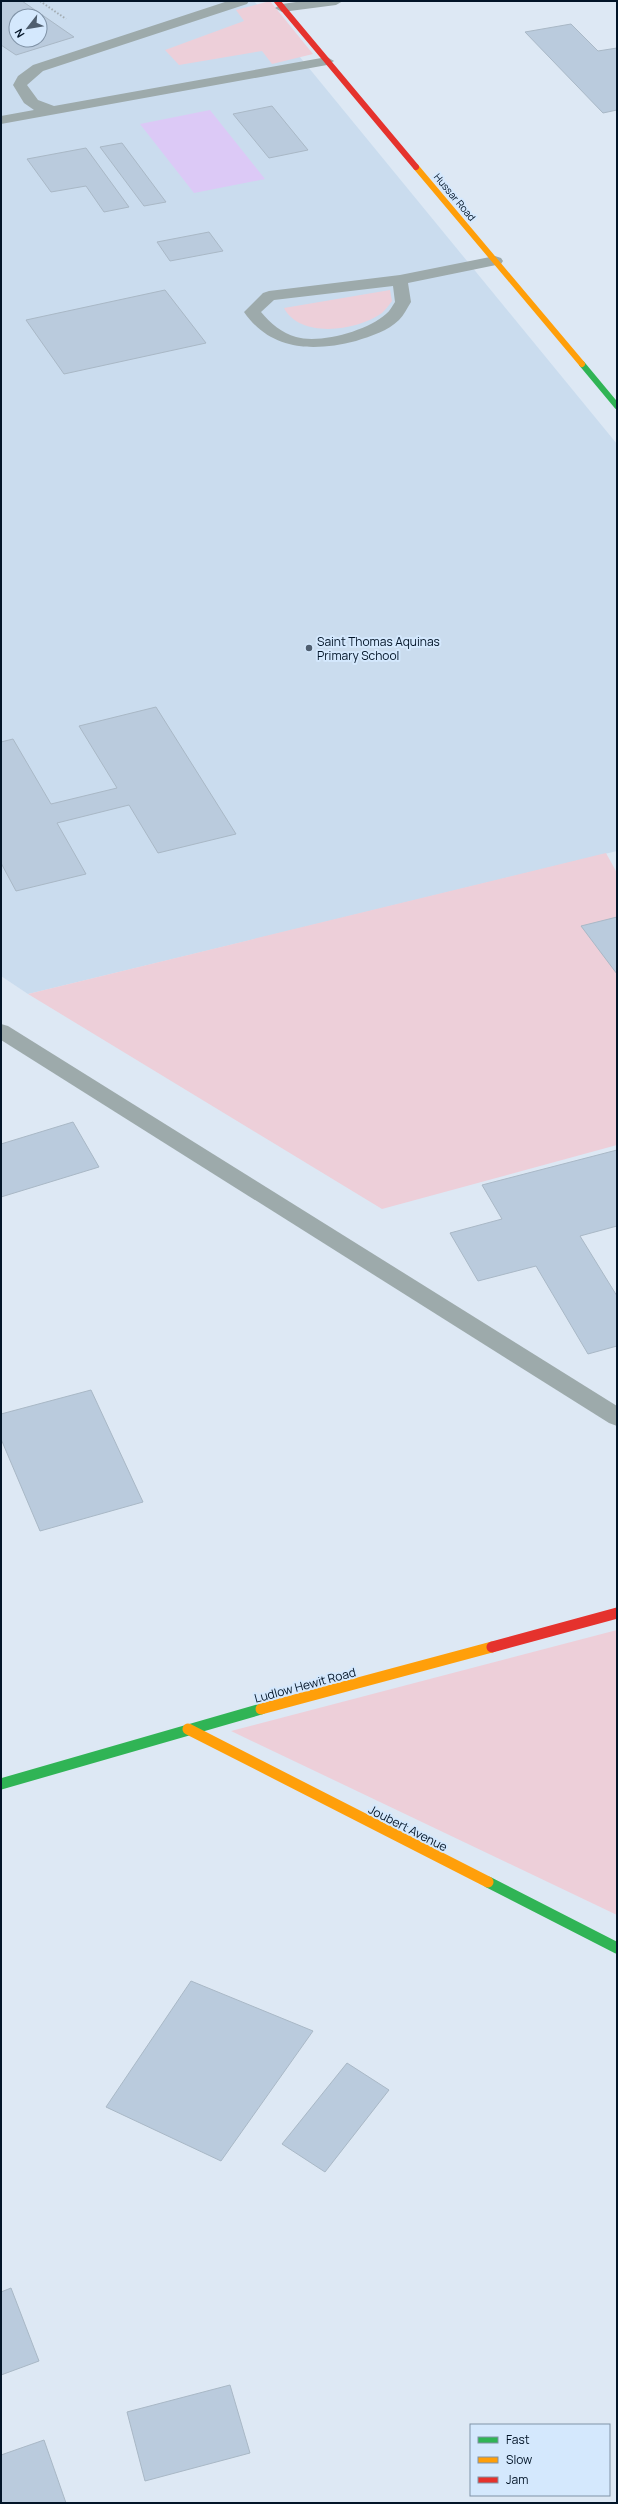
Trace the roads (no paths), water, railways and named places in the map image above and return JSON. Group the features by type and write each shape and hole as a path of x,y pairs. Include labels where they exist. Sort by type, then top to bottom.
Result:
{"street":[{"path":"54,110 37,107 29,102 20,85 23,79 38,68 242,1"},
{"path":"279,5 336,1"},
{"name":"Hussar Road","path":"279,5 617,406"},
{"path":"1,120 327,61"},
{"path":"400,280 403,302 393,318 350,338 323,344 289,340 264,328 252,312 269,296 400,280 495,261"},
{"path":"1,1031 617,1417"},
{"name":"Ludlow Hewit Road","path":"1,1784 188,1729 617,1612"},
{"name":"Joubert Avenue","path":"188,1729 617,1948"}],"place":[{"name":"Saint Thomas Aquinas Primary School","path":"309,648"}]}
